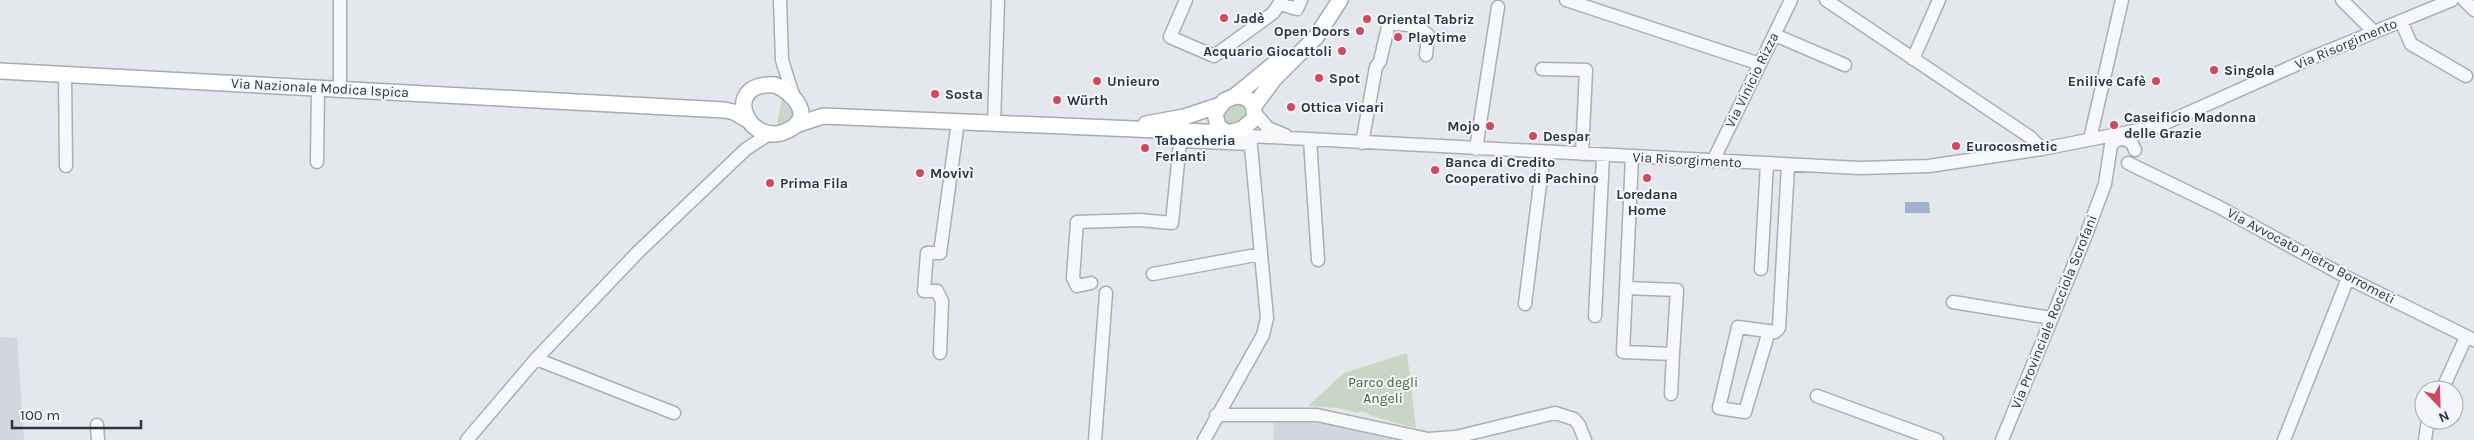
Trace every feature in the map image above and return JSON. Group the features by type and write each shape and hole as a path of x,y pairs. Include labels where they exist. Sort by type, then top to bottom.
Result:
{"main road":[{"path":"1097,128 1171,120 1220,104 1235,96 1285,54 1308,30 1329,0"},
{"path":"1241,136 1251,122 1254,109 1274,79 1316,37 1340,0"},
{"name":"Via Nazionale Modica Ispica","path":"0,71 639,105"},
{"path":"639,105 691,101 725,102 766,85 782,88 794,96 822,109 870,112 905,119"},
{"path":"747,120 743,103 748,93"},
{"path":"794,96 800,110 796,125"},
{"path":"1235,96 1246,98 1254,109"},
{"path":"1220,104 1217,108 1215,119 1218,127 1241,136"},
{"path":"639,105 734,112 759,129 771,133 785,131 796,125 823,116 1097,128 1181,137 1241,136"}],"street":[{"path":"340,0 340,89"},
{"path":"766,85 779,72 782,60 780,0"},
{"path":"994,123 998,0"},
{"path":"1186,0 1170,37 1214,56 1273,13 1281,2 1297,9 1301,0"},
{"path":"1566,0 1760,64"},
{"name":"Via Vinicio Rizza","path":"1713,161 1792,0"},
{"path":"1826,0 2030,137 2042,149"},
{"path":"1913,59 1939,0"},
{"path":"2122,0 2084,141 2110,154 2116,162 2131,157"},
{"path":"2342,0 2374,32"},
{"name":"Via Risorgimento","path":"1294,138 1603,156 1788,165 1906,168 2117,137 2158,126 2452,0"},
{"path":"2464,0 2474,10"},
{"path":"1476,149 1498,7"},
{"path":"2401,21 2412,44 2466,76"},
{"path":"1362,143 1376,67 1380,61 1389,23 1417,26 1428,34 1426,55"},
{"path":"1775,34 1844,65"},
{"path":"782,60 794,96"},
{"path":"1542,69 1586,70 1582,154"},
{"path":"65,74 66,166"},
{"path":"317,162 318,88"},
{"path":"1254,109 1268,128 1294,138"},
{"path":"746,149 747,120"},
{"path":"940,353 942,301 937,291 924,291 926,253 940,253 958,121"},
{"path":"2105,184 2131,157 2145,136 2158,126"},
{"path":"468,440 536,359 638,252 746,149 771,133"},
{"path":"1091,283 1076,286 1072,278 1077,222 1140,220 1172,223 1181,137 1241,136 1294,138"},
{"path":"1204,440 1216,415 1263,335 1267,318 1261,254 1241,136"},
{"path":"2105,184 2111,145 2117,137 2132,142 2131,157"},
{"path":"1310,140 1318,260"},
{"path":"1525,304 1544,152"},
{"path":"1595,316 1603,156"},
{"path":"1632,157 1623,352 1673,354"},
{"name":"Via Avvocato Pietro Borrometi","path":"2131,157 2148,171 2348,278 2470,339"},
{"path":"1761,269 1767,164"},
{"path":"1769,331 1745,412 1719,408 1738,327 1769,331 1775,332 1779,328 1788,165"},
{"name":"Via Provinciale Rocciola Scrofani","path":"2002,440 2105,184"},
{"path":"1153,274 1261,254"},
{"path":"2289,436 2348,278"},
{"path":"1626,288 1677,290 1671,394"},
{"path":"1095,440 1106,293"},
{"path":"1953,302 2051,318"},
{"path":"2447,380 2470,339"},
{"path":"536,359 674,413"},
{"path":"1817,396 1902,434 1937,440"},
{"path":"1216,415 1317,415 1428,438 1456,437 1555,413 1574,419 1580,425 1585,440"},
{"path":"97,424 98,440"}],"shaded area":[{"path":"0,337 17,338 24,440 0,440"},
{"path":"1274,421 1328,424 1394,440 1273,440"}],"green space":[{"path":"782,97 792,109 792,118 785,124 777,125"},
{"path":"1237,103 1245,105 1247,115 1239,122 1231,125 1225,122 1224,114 1229,106"},
{"name":"Parco degli Angeli","path":"1407,353 1416,428 1374,417 1362,411 1358,413 1338,408 1308,406 1344,373"}],"water":[{"path":"1905,202 1929,202 1930,213 1905,213"}],"place":[{"name":"Jadè","path":"1224,18"},
{"name":"Oriental Tabriz","path":"1367,19"},
{"name":"Open Doors","path":"1360,31"},
{"name":"Playtime","path":"1398,37"},
{"name":"Acquario Giocattoli","path":"1342,51"},
{"name":"Singola","path":"2214,70"},
{"name":"Spot","path":"1319,78"},
{"name":"Unieuro","path":"1097,81"},
{"name":"Enilive Cafè","path":"2156,81"},
{"name":"Sosta","path":"935,94"},
{"name":"Würth","path":"1057,100"},
{"name":"Ottica Vicari","path":"1291,107"},
{"name":"Caseificio Madonna delle Grazie","path":"2114,125"},
{"name":"Mojo","path":"1490,126"},
{"name":"Despar","path":"1533,136"},
{"name":"Eurocosmetic","path":"1956,146"},
{"name":"Tabaccheria Ferlanti","path":"1145,148"},
{"name":"Banca di Credito Cooperativo di Pachino","path":"1435,170"},
{"name":"Movivì","path":"920,173"},
{"name":"Loredana Home","path":"1647,178"},
{"name":"Prima Fila","path":"770,183"}]}
